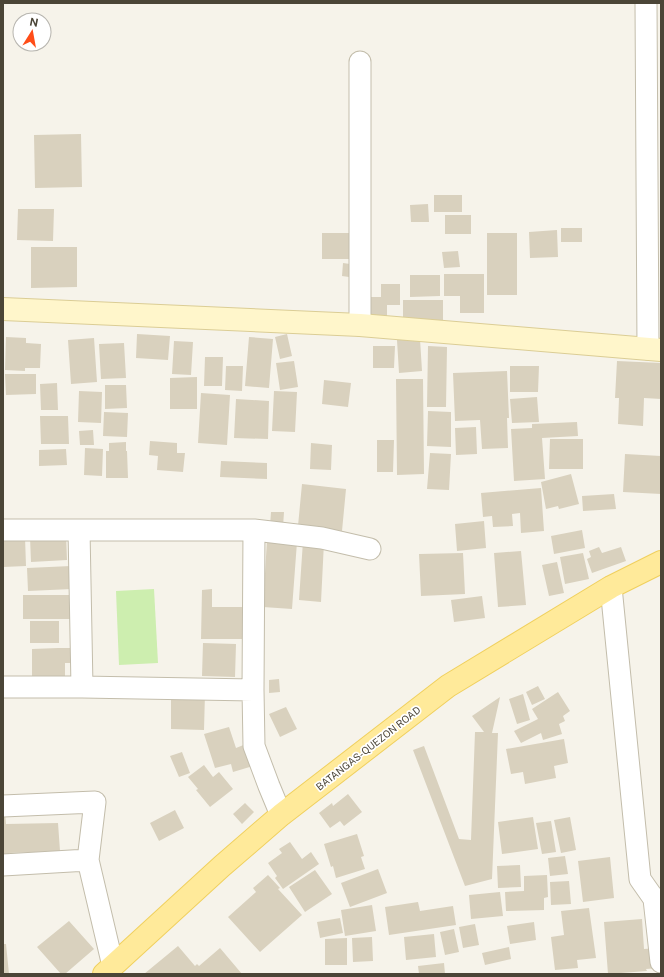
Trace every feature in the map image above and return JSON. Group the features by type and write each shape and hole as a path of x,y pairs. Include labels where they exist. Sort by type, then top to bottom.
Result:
{"main road":[{"name":"BATANGAS-QUEZON ROAD","path":"109,970 228,861 281,815 448,686 611,587 661,562"}],"street":[{"path":"3,309 360,325 654,349 646,3"},
{"path":"360,62 360,325"},
{"path":"3,530 254,530 322,538 370,549"},
{"path":"79,530 82,687"},
{"path":"254,530 254,746 281,815"},
{"path":"611,587 640,879 658,899 661,962"},
{"path":"3,687 253,690"},
{"path":"3,806 95,802 88,860 109,970"},
{"path":"3,865 88,860"}],"green space":[{"path":"154,589 158,663 119,665 116,591"}],"building":[{"path":"81,134 82,187 35,188 34,135"},
{"path":"434,195 462,195 462,212 434,212"},
{"path":"428,204 429,222 411,222 410,205"},
{"path":"18,209 54,209 53,241 17,240"},
{"path":"445,215 471,215 471,234 445,234"},
{"path":"561,228 582,228 582,242 561,242"},
{"path":"557,230 558,257 530,258 529,232"},
{"path":"322,233 352,233 352,259 322,259"},
{"path":"487,233 517,233 517,295 487,295"},
{"path":"31,247 77,247 77,287 31,288"},
{"path":"458,251 460,267 444,268 442,252"},
{"path":"343,263 357,265 356,278 342,276"},
{"path":"444,274 484,274 484,313 460,313 460,296 444,296"},
{"path":"410,275 440,275 440,296 410,297"},
{"path":"381,284 400,284 400,305 387,305 387,321 361,321 361,297 381,297"},
{"path":"403,300 443,300 443,321 403,321"},
{"path":"137,334 170,336 168,360 136,358"},
{"path":"287,334 292,356 280,359 275,337"},
{"path":"6,337 26,338 26,343 41,344 40,368 25,368 25,371 5,370"},
{"path":"249,337 273,339 269,388 245,386"},
{"path":"94,338 97,382 71,384 68,340"},
{"path":"420,339 422,371 399,373 397,340"},
{"path":"174,341 193,342 191,375 172,374"},
{"path":"124,343 126,378 101,379 99,344"},
{"path":"373,346 395,346 394,368 373,368"},
{"path":"428,346 447,347 446,407 427,407"},
{"path":"205,357 223,357 222,386 204,386"},
{"path":"294,361 298,387 280,390 276,363"},
{"path":"617,361 661,363 661,399 644,398 643,426 618,424 619,398 615,398"},
{"path":"226,366 243,366 242,391 225,390"},
{"path":"510,366 539,366 538,392 510,392"},
{"path":"507,371 509,418 507,418 508,448 482,449 480,420 455,421 453,373"},
{"path":"5,374 36,374 36,394 6,395"},
{"path":"197,377 197,409 170,409 170,378"},
{"path":"396,379 423,379 424,474 397,475"},
{"path":"324,380 351,383 348,407 322,404"},
{"path":"57,383 58,410 41,410 40,384"},
{"path":"105,385 126,385 127,408 105,409"},
{"path":"79,391 102,392 101,423 78,422"},
{"path":"274,391 297,392 295,432 272,431"},
{"path":"201,393 230,395 227,445 198,443"},
{"path":"537,397 539,422 512,423 510,399"},
{"path":"236,399 269,401 268,439 234,438"},
{"path":"428,411 451,412 451,447 427,446"},
{"path":"104,412 128,413 127,437 103,436"},
{"path":"40,416 68,416 69,444 41,444"},
{"path":"577,422 578,436 542,438 545,479 514,481 511,429 532,428 532,424"},
{"path":"476,427 477,454 456,455 455,428"},
{"path":"93,430 94,445 80,445 79,431"},
{"path":"550,439 583,439 583,469 549,469"},
{"path":"377,440 394,440 393,472 377,472"},
{"path":"150,441 177,443 177,453 185,453 183,472 157,470 158,456 149,455"},
{"path":"126,442 128,478 106,478 106,451 109,451 109,443"},
{"path":"311,443 332,445 331,470 310,469"},
{"path":"85,448 103,449 102,476 84,475"},
{"path":"66,449 67,465 39,466 39,450"},
{"path":"430,453 451,454 449,490 427,489"},
{"path":"625,454 661,456 661,494 623,492"},
{"path":"221,461 267,463 267,479 220,477"},
{"path":"571,474 579,504 559,509 558,506 546,509 541,482"},
{"path":"302,484 346,489 342,531 298,526"},
{"path":"541,488 544,531 521,533 520,513 512,514 513,526 493,527 492,516 483,517 481,493"},
{"path":"614,494 616,509 583,511 582,496"},
{"path":"271,512 284,512 283,527 270,526"},
{"path":"484,521 486,548 457,551 455,524"},
{"path":"582,530 585,548 554,554 551,536"},
{"path":"66,534 67,560 31,562 30,537"},
{"path":"3,537 25,537 26,566 3,567"},
{"path":"267,540 297,542 292,609 263,607"},
{"path":"303,541 324,542 321,602 299,600"},
{"path":"599,547 602,553 621,547 626,561 592,573 587,559 591,557 589,551"},
{"path":"521,551 526,605 498,607 494,553"},
{"path":"463,553 465,594 421,596 419,554"},
{"path":"583,553 589,579 565,584 560,557"},
{"path":"557,562 564,593 549,596 542,565"},
{"path":"71,566 72,589 28,591 27,568"},
{"path":"212,589 212,607 243,607 243,639 201,639 202,590"},
{"path":"23,595 73,595 73,619 23,619"},
{"path":"482,596 485,618 454,622 451,600"},
{"path":"30,621 59,621 59,643 30,643"},
{"path":"203,643 236,644 235,677 202,676"},
{"path":"75,648 75,663 65,663 65,678 32,678 32,649"},
{"path":"279,679 280,692 269,693 269,680"},
{"path":"538,686 545,699 532,705 526,692"},
{"path":"558,692 570,711 563,716 565,721 559,724 562,734 543,740 541,733 521,743 514,731 538,719 532,709"},
{"path":"171,693 205,693 204,730 171,729"},
{"path":"523,694 530,720 517,724 509,699"},
{"path":"500,697 492,733 498,733 492,879 465,886 413,750 424,746 459,839 471,840 475,732 484,732 472,716"},
{"path":"286,707 297,729 280,737 269,714"},
{"path":"229,727 236,748 246,744 253,766 233,772 231,764 215,768 204,734"},
{"path":"564,739 568,763 554,766 556,778 525,784 523,772 511,774 506,749"},
{"path":"182,752 190,773 179,777 170,756"},
{"path":"204,765 213,777 219,772 233,789 210,807 196,790 198,789 188,777"},
{"path":"348,794 362,812 344,826 340,821 330,828 319,813 332,803 333,806"},
{"path":"245,803 254,812 242,824 233,814"},
{"path":"175,810 184,828 159,841 150,823"},
{"path":"3,813 5,813 6,824 58,823 60,851 9,853 9,855 3,855"},
{"path":"533,817 538,849 502,854 498,822"},
{"path":"570,817 576,850 561,853 554,820"},
{"path":"551,821 556,852 542,854 536,823"},
{"path":"357,834 364,856 361,857 365,869 336,878 324,844"},
{"path":"290,842 302,859 311,852 319,864 283,889 275,878 277,876 268,863 282,853 279,849"},
{"path":"565,856 568,874 550,876 548,858"},
{"path":"610,857 614,898 583,902 578,861"},
{"path":"520,865 521,887 498,888 497,866"},
{"path":"378,869 387,893 350,907 341,883"},
{"path":"315,870 332,894 305,912 289,887"},
{"path":"268,875 280,888 278,889 302,915 260,952 228,917 256,892 253,888"},
{"path":"547,875 548,897 544,898 544,910 506,911 505,892 524,891 524,876"},
{"path":"569,881 571,904 551,905 550,882"},
{"path":"500,892 503,916 471,919 469,895"},
{"path":"418,902 420,911 453,906 456,925 389,935 385,907"},
{"path":"372,905 376,931 345,936 341,910"},
{"path":"589,908 596,958 577,960 578,968 555,970 551,937 564,935 561,911"},
{"path":"340,918 343,933 320,938 317,922"},
{"path":"642,919 644,949 657,948 659,968 646,969 647,971 608,974 604,922"},
{"path":"69,921 94,949 65,974 61,974 37,947"},
{"path":"534,922 536,940 510,944 507,926"},
{"path":"475,924 479,945 463,948 459,927"},
{"path":"454,929 459,952 445,955 440,932"},
{"path":"434,934 436,957 406,960 404,937"},
{"path":"372,937 373,961 353,962 352,938"},
{"path":"347,938 347,965 325,965 325,939"},
{"path":"3,944 6,944 9,974 3,974"},
{"path":"178,946 195,966 197,964 199,966 220,948 242,974 144,974"},
{"path":"509,947 511,959 485,965 482,953"},
{"path":"444,963 445,974 419,974 418,966"}]}
